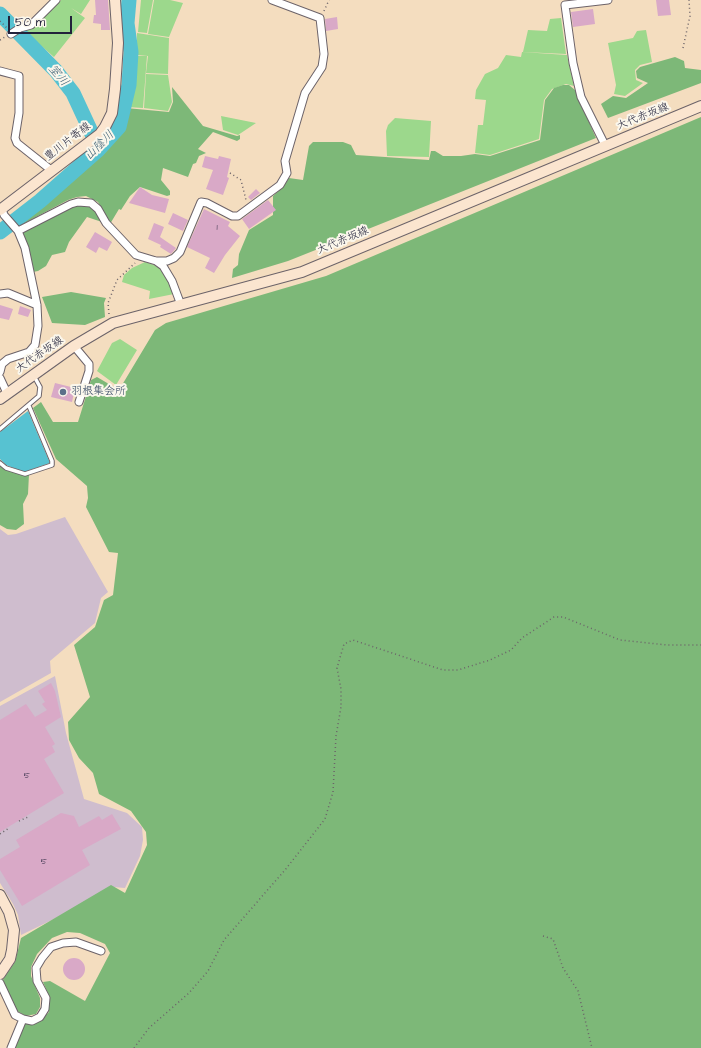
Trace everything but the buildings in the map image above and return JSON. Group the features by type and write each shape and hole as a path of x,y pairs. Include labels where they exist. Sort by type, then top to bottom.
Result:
{"main road":[{"name":"豊川片寄線","path":"1,209 100,134 112,113 118,44 115,0"},
{"name":"大代赤坂線","path":"4,396 74,346 113,323 302,272 701,106"},
{"path":"0,894 9,912 14,930 10,959 0,974"}],"street":[{"path":"11,34 20,28 31,25 56,0"},
{"path":"17,230 71,204 78,202 91,203 98,209 106,224 136,255 156,261 174,258 180,252 201,202 207,203 232,216 238,216 280,185 287,173 285,161 305,93 322,67 324,54 320,18 272,0"},
{"path":"605,145 581,97 573,63 565,5 608,0"},
{"path":"0,71 19,76 17,98 19,114 15,138 17,143 51,170"},
{"path":"0,372 2,364 8,359 29,352 35,345 38,326 37,304 25,248 17,230 4,215 1,209"},
{"path":"156,261 163,266 172,281 181,305"},
{"path":"0,294 8,293 37,304"},
{"path":"74,346 89,364 90,371 79,402"},
{"path":"0,378 4,396"},
{"path":"0,983 15,1015 32,1021 40,1017 45,1009 46,998 37,981 36,968 42,958 52,947 63,943 76,942 101,951"},
{"path":"11,1048 23,1019"}],"lane":[{"path":"0,429 39,396 41,392 33,375"},
{"path":"0,462 6,468 25,474 52,465 29,406"}],"path":[{"path":"320,18 329,0"},
{"path":"683,48 690,16 689,0"},
{"path":"230,173 241,180 248,208"},
{"path":"113,323 108,311 108,303 117,280 129,267 143,258"},
{"path":"134,1048 149,1028 188,993 208,971 224,940 285,870 325,819 333,792 336,736 341,706 341,689 337,668 344,644 353,640 442,670 458,670 490,660 511,650 522,638 554,617 563,617 620,640 667,646 701,645"},
{"path":"19,821 28,817"},
{"path":"0,834 9,828"},
{"path":"543,936 553,939 563,968 578,991 592,1048"}],"shaded area":[{"path":"65,517 108,592 101,598 95,623 50,661 51,673 0,702 0,529 8,535 16,534"},
{"path":"55,676 66,733 84,799 127,813 142,827 143,840 140,856 125,888 113,887 21,935 18,915 0,883 0,706"}],"green space":[{"path":"61,0 90,0 81,14 71,8 85,18 54,57 23,30 32,28"},
{"path":"141,0 153,0 147,33 138,32"},
{"path":"154,0 170,0 183,3 169,37 148,34"},
{"path":"561,18 566,54 523,52 528,30 547,31 550,19"},
{"path":"646,30 652,62 640,65 635,70 636,80 643,83 625,96 614,94 616,85 608,43 633,38 637,31"},
{"path":"137,33 169,38 168,74 146,73 148,56 137,55"},
{"path":"522,52 567,55 574,86 566,84 552,89 544,100 539,139 490,155 475,153 478,125 483,125 486,100 475,99 476,90 485,74 498,68 506,55 521,57"},
{"path":"137,56 147,56 143,108 127,107 135,74"},
{"path":"675,57 684,61 685,68 701,70 701,83 608,118 601,104 613,96 626,98 648,83 637,78 636,71 640,67"},
{"path":"146,74 168,75 172,102 168,111 144,108"},
{"path":"569,85 575,90 596,138 288,261 232,278 233,269 238,265 239,254 249,230 273,215 273,196 283,187 289,178 303,180 309,146 313,142 343,142 351,145 356,155 429,160 431,151 435,151 443,156 475,154 490,156 540,140 545,100 554,88"},
{"path":"172,87 203,126 237,136 240,135 240,139 237,141 213,132 198,149 206,153 199,156 196,163 193,164 188,177 163,168 161,180 170,191 170,195 167,196 140,187 130,196 121,210 119,209 110,224 98,202 86,196 68,200 19,226 19,224 101,153 120,129 126,108 169,112 173,102"},
{"path":"221,116 256,123 238,135 223,130"},
{"path":"701,117 701,1048 13,1048 25,1023 31,1025 40,1021 49,1012 49,996 43,982 50,981 85,1001 110,953 105,944 80,933 67,932 52,938 37,954 31,967 31,976 40,998 40,1007 36,1014 26,1016 17,1011 2,981 15,962 21,938 111,885 125,893 147,845 146,832 131,811 99,794 93,773 79,758 69,740 68,722 90,697 74,645 95,627 104,600 113,595 118,553 109,552 86,507 88,498 87,486 56,459 33,408 41,402 53,422 78,422 91,380 97,377 119,390 155,330 166,323 326,276"},
{"path":"395,118 431,121 429,157 387,156 386,131 388,125"},
{"path":"80,204 92,206 102,222 87,217 69,242 65,252 52,255 46,266 33,272 21,232 72,206"},
{"path":"145,262 162,270 174,294 149,299 150,291 122,282 124,275 132,268"},
{"path":"71,292 106,298 104,303 105,317 85,325 52,323 42,297"},
{"path":"120,339 137,350 116,385 97,371 112,343"},
{"path":"0,462 7,469 29,474 28,494 23,504 24,524 16,530 7,529 0,525"}],"water":[{"path":"28,411 50,463 24,472 6,465 0,459 0,432"}],"waterway":[{"name":"山陰川","path":"0,232 40,201 99,149 119,127 129,85 131,52 127,23 129,0"},
{"name":"室川","path":"0,14 56,71 73,93 99,149"}],"place":[{"name":"羽根集会所","path":"63,392"}]}
